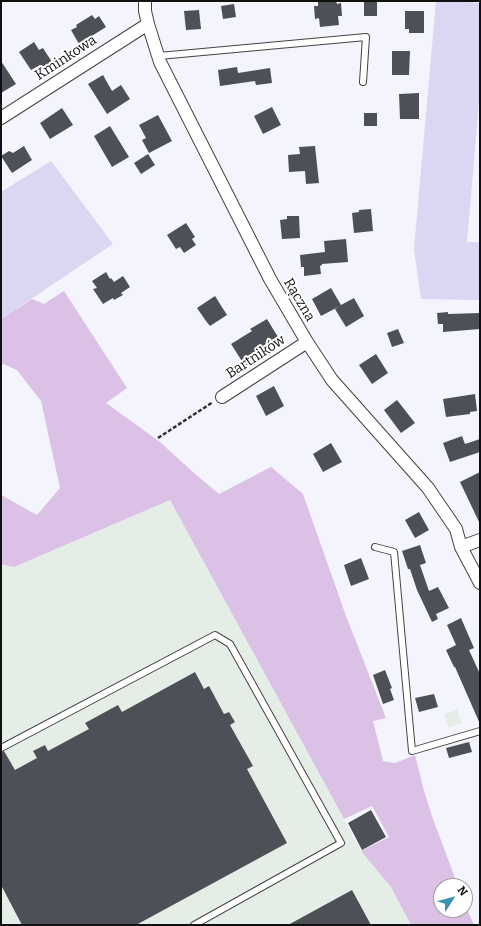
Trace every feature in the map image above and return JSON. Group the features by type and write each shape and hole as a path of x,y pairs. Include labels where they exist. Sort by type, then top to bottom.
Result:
{"street":[{"name":"Rączna","path":"145,1 145,11 148,24 160,62 270,279 307,342 332,380 428,488 456,529 461,547 480,583"},
{"name":"Kminkowa","path":"1,118 148,24"},
{"name":"Bartników","path":"222,397 307,342"},
{"path":"461,547 480,540"}],"lane":[{"path":"158,56 366,37 363,82"},
{"path":"375,547 394,552 412,751 480,731"},
{"path":"1,748 215,635 230,644 341,842 194,925"}],"path":[{"path":"158,438 222,397"}],"shaded area":[{"path":"436,1 480,3 480,91 467,242 480,242 480,300 421,299 414,249"},
{"path":"51,161 113,244 1,319 1,192"},
{"path":"64,291 127,388 106,403 160,442 219,494 271,467 303,494 346,616 386,718 373,721 383,761 395,763 415,755 433,819 455,878 433,878 433,918 471,918 474,925 411,925 391,887 361,851 389,837 372,806 344,819 170,500 14,567 1,564 1,495 37,515 60,488 41,401 17,370 1,363 1,319 32,299 44,304"},
{"path":"170,500 361,851 391,887 411,925 1,925 1,564 14,567"},
{"path":"457,709 462,723 449,728 444,714"}],"building":[{"path":"318,1 336,1 337,4 341,3 342,16 338,16 339,25 320,27 319,18 315,19 314,6 318,6"},
{"path":"364,1 377,1 377,16 364,16"},
{"path":"234,4 236,17 223,19 221,6"},
{"path":"199,10 201,29 186,30 184,11"},
{"path":"405,11 424,11 424,33 409,33 409,29 405,29"},
{"path":"92,15 95,19 99,16 106,27 79,44 71,30"},
{"path":"34,42 39,50 43,48 52,62 42,69 40,65 31,70 19,52"},
{"path":"392,51 410,51 409,75 392,75"},
{"path":"1,61 16,84 1,93"},
{"path":"237,67 238,73 270,68 272,83 256,85 255,81 220,86 218,70"},
{"path":"103,75 112,91 121,85 130,99 107,114 88,84"},
{"path":"419,93 419,119 400,119 399,94"},
{"path":"272,107 281,125 263,134 254,116"},
{"path":"62,108 73,125 50,139 40,123"},
{"path":"364,113 377,113 377,126 364,126"},
{"path":"158,115 172,141 149,153 142,140 146,138 139,125"},
{"path":"110,126 129,157 112,167 94,136"},
{"path":"24,146 32,160 12,173 1,156 9,151 13,153"},
{"path":"315,146 319,183 306,184 305,171 289,172 288,155 300,154 299,147"},
{"path":"148,154 155,165 141,174 134,163"},
{"path":"371,209 373,231 354,233 352,213 359,212 359,210"},
{"path":"287,216 299,216 300,238 282,239 280,220 287,219"},
{"path":"186,223 195,237 192,239 196,245 184,253 180,247 176,249 167,235"},
{"path":"346,239 348,262 322,264 320,266 321,274 304,276 304,267 301,267 300,255 325,252 324,241"},
{"path":"106,272 110,279 111,278 114,282 123,276 130,287 121,293 123,295 114,300 113,298 103,304 93,289 97,288 92,281"},
{"path":"331,288 341,305 354,298 364,316 346,327 335,309 340,306 321,316 312,299"},
{"path":"215,296 227,315 210,326 197,308"},
{"path":"448,312 448,314 480,313 480,329 443,332 443,324 438,324 437,313"},
{"path":"267,319 278,337 256,351 260,357 245,366 231,344 252,331 250,329"},
{"path":"398,329 404,343 392,347 387,333"},
{"path":"376,354 388,373 372,384 359,365"},
{"path":"274,386 284,406 266,416 256,396"},
{"path":"475,394 477,411 470,412 470,414 446,417 443,399"},
{"path":"397,400 415,423 401,433 384,410"},
{"path":"462,436 465,444 480,439 480,452 450,462 443,443"},
{"path":"331,443 342,462 323,472 313,454"},
{"path":"480,472 480,524 460,482"},
{"path":"419,512 429,530 415,538 405,520"},
{"path":"420,545 426,563 420,565 429,591 438,587 449,608 436,614 438,619 432,622 417,590 410,569 408,569 402,551"},
{"path":"361,558 369,579 351,586 344,565"},
{"path":"461,618 474,648 469,650 480,674 480,724 446,650 456,645 447,625"},
{"path":"385,670 392,688 390,689 394,700 383,704 373,675"},
{"path":"195,672 204,689 209,686 224,714 229,712 235,722 230,725 253,766 247,769 287,843 136,925 22,925 1,885 1,752 4,751 15,770 37,758 33,751 45,745 48,751 89,729 85,723 118,705 122,712"},
{"path":"434,694 438,707 419,712 415,698"},
{"path":"469,742 472,752 449,758 446,748"},
{"path":"371,810 386,837 362,850 348,823"},
{"path":"352,890 371,925 288,925"}]}
